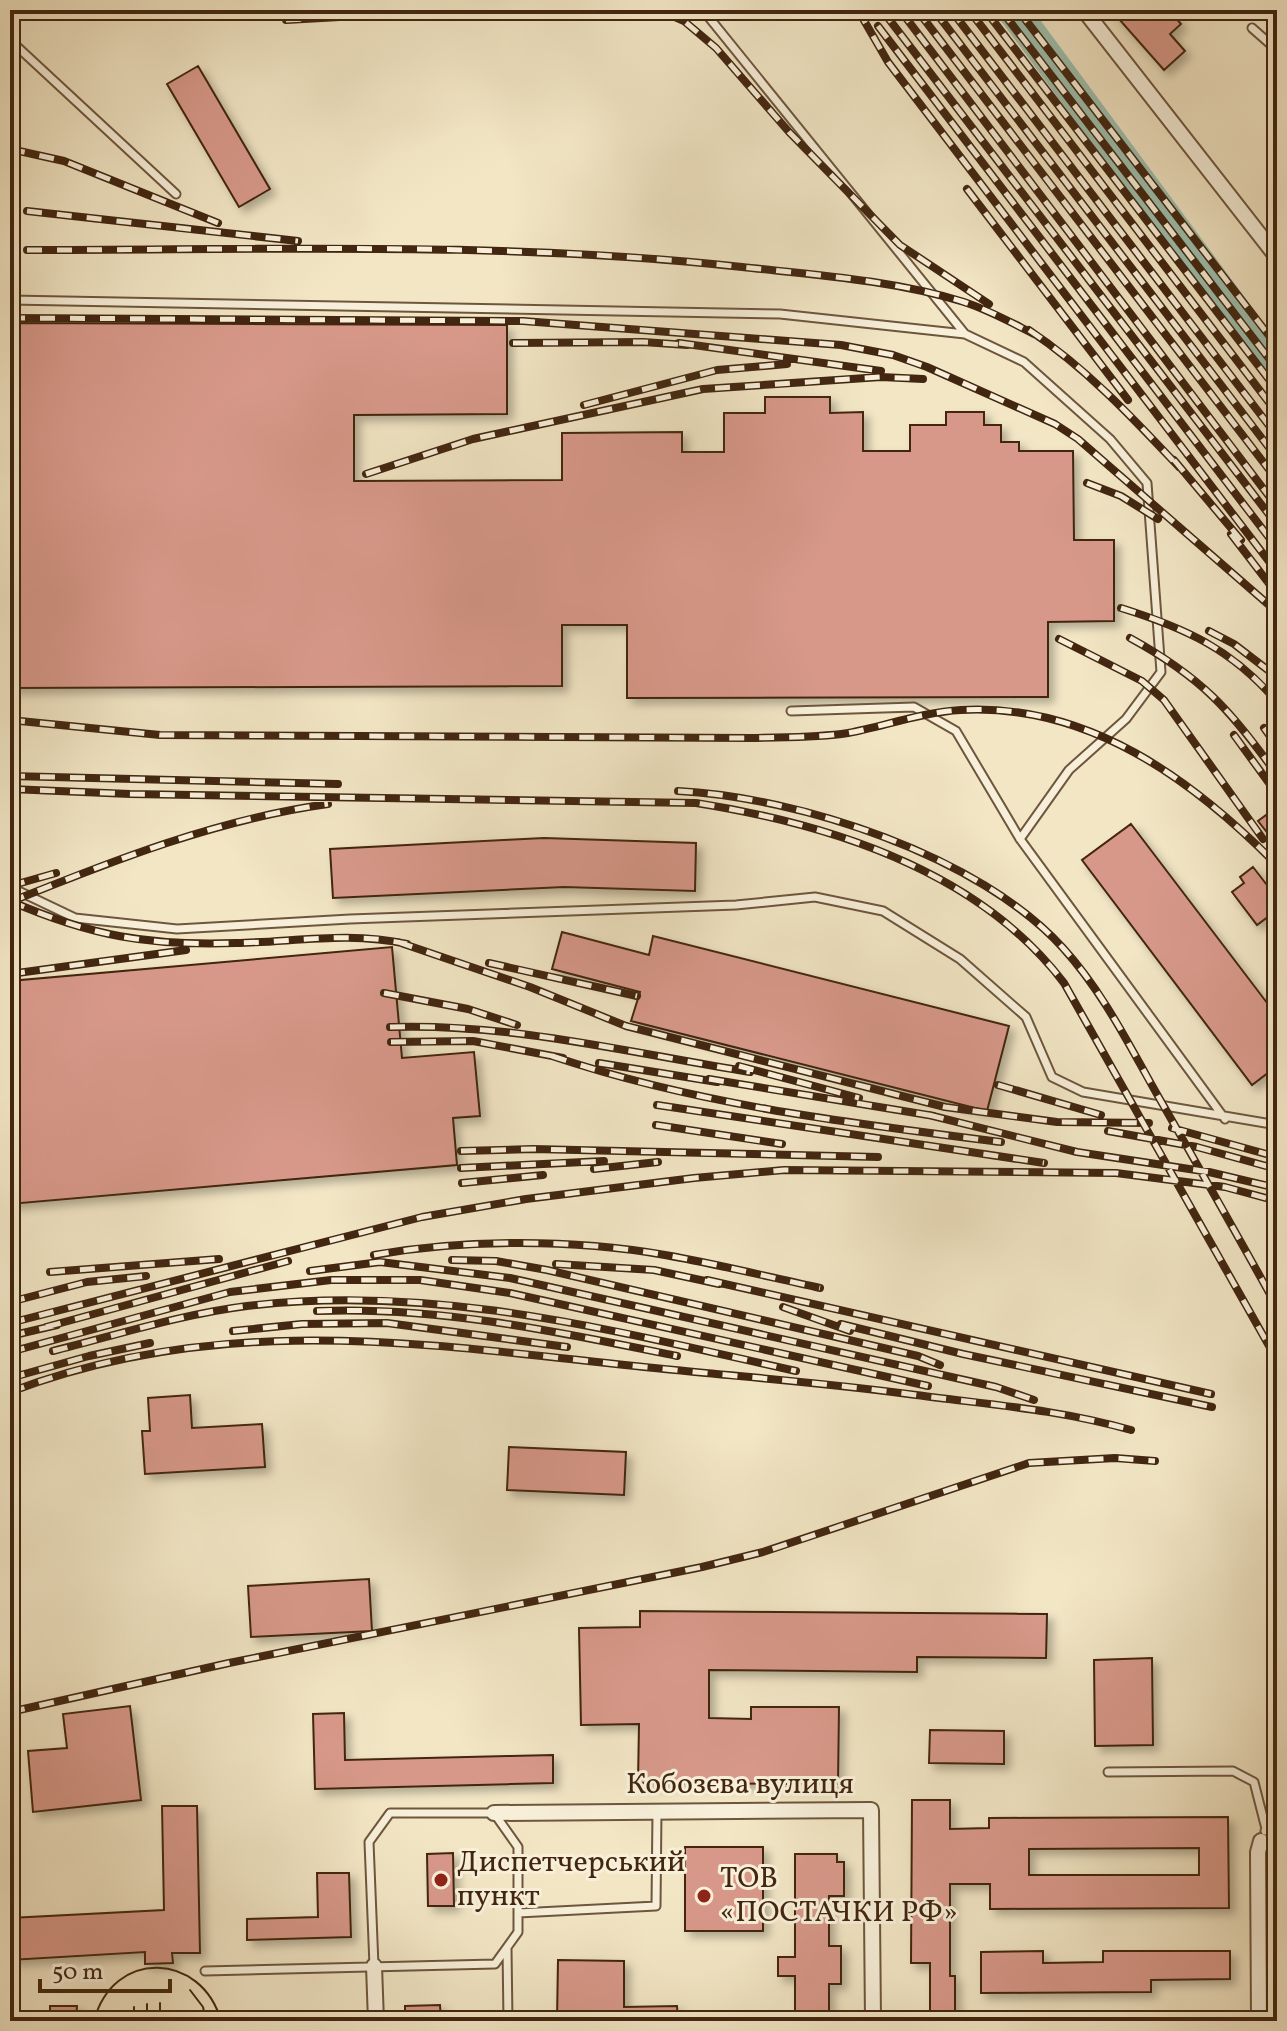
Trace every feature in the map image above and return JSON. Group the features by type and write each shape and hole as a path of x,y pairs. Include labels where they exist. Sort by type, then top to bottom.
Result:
{"street":[{"path":"1084,10 1277,257"},
{"name":"Кобозєва вулиця","path":"494,1813 871,1810 873,2021"},
{"path":"1259,2021 1258,1852 1263,1835"},
{"path":"374,1966 376,2021"}],"lane":[{"path":"703,10 965,334"},
{"path":"1252,28 1277,50"},
{"path":"10,40 176,194"},
{"path":"10,300 780,314 965,334 1024,362 1110,439 1147,483 1161,672 1126,719 1069,770 1020,839"},
{"path":"791,711 914,707 956,731 1020,839 1225,1119"},
{"path":"10,887 75,918 177,929 350,919 736,905 815,897 883,911 960,959 1026,1017 1052,1077 1083,1092 1225,1119 1277,1125"},
{"path":"1108,1772 1233,1771 1254,1782 1263,1835 1277,1829"},
{"path":"518,1913 656,1906 657,1811"},
{"path":"205,1971 495,1964 518,1932 518,1847 494,1813 390,1813 369,1842 374,1966"},
{"path":"507,1948 508,2021"}],"building":[{"path":"1111,10 1169,10 1181,24 1170,34 1185,51 1164,70"},
{"path":"198,66 270,189 239,207 167,84"},
{"path":"10,323 507,325 507,414 354,415 354,481 562,480 562,433 682,432 682,452 724,452 724,413 765,413 765,397 830,397 830,413 863,412 863,451 910,451 910,425 946,425 946,412 984,412 984,425 1001,425 1001,442 1019,442 1019,451 1073,451 1074,540 1114,540 1114,621 1048,622 1048,697 627,698 627,625 562,625 562,686 10,688"},
{"path":"1277,807 1277,845 1258,821"},
{"path":"1131,824 1277,1016 1277,1066 1252,1085 1082,860"},
{"path":"544,838 696,843 695,891 564,887 333,898 330,849"},
{"path":"1253,867 1277,898 1277,910 1257,925 1232,892 1244,883 1240,877"},
{"path":"562,932 649,955 653,936 1009,1026 987,1111 631,1021 640,992 552,969"},
{"path":"392,947 402,1058 474,1052 480,1116 453,1118 457,1165 10,1204 10,981"},
{"path":"190,1395 192,1428 262,1424 265,1467 145,1474 142,1431 150,1431 148,1398"},
{"path":"509,1447 626,1452 624,1495 507,1490"},
{"path":"369,1579 372,1631 251,1637 248,1586"},
{"path":"640,1611 1047,1614 1046,1658 917,1657 917,1672 709,1670 709,1718 751,1719 751,1707 839,1707 838,1784 638,1783 639,1724 581,1725 579,1628 640,1627"},
{"path":"1152,1658 1153,1745 1095,1746 1094,1660"},
{"path":"130,1706 141,1800 33,1812 28,1751 67,1748 63,1714"},
{"path":"344,1713 345,1760 553,1755 553,1783 315,1789 313,1714"},
{"path":"930,1730 1004,1731 1004,1764 929,1763"},
{"path":"912,1800 950,1800 950,1829 989,1828 989,1818 1228,1817 1229,1908 990,1909 990,1884 950,1884 950,1976 955,1976 955,2021 930,2021 930,1963 911,1963","holes":["1199,1848 1199,1875 1029,1875 1029,1849"]},
{"path":"162,1806 197,1806 200,1953 172,1953 173,1963 145,1964 145,1952 10,1960 10,1918 164,1910"},
{"path":"685,1847 763,1847 763,1931 685,1931"},
{"name":"Диспетчерський пункт","path":"453,1853 454,1906 428,1906 427,1854"},
{"path":"795,1854 837,1854 837,1862 844,1862 844,1896 829,1896 829,1946 841,1946 841,1984 829,1984 829,2021 795,2021 795,1976 778,1976 778,1957 795,1957"},
{"path":"317,1873 349,1873 351,1937 247,1940 247,1919 318,1917"},
{"path":"1043,1951 1043,1963 1103,1962 1103,1951 1230,1951 1230,1979 1151,1980 1151,1992 981,1993 981,1952"},
{"path":"558,1960 624,1961 624,2007 677,2006 678,2021 557,2021"},
{"path":"440,2005 441,2021 405,2021 405,2006"},
{"path":"50,2006 77,2006 76,2021 50,2021"}],"waterway":[{"path":"1013,10 1274,364"}],"tram line":[{"path":"94,2021 104,1997 119,1980 138,1971 158,1968 177,1971 196,1982 211,1998 221,2021"},
{"path":"190,1990 203,2007 206,2021"},
{"path":"160,2003 160,2021"},
{"path":"147,2004 147,2021"},
{"path":"134,2007 134,2021"}],"railway":[{"path":"286,20 465,10"},
{"path":"659,10 684,21 716,48 789,132 900,245 989,304"},
{"path":"858,10 888,62 1277,572"},
{"path":"882,10 1277,525"},
{"path":"900,10 1272,500"},
{"path":"917,10 1277,480"},
{"path":"934,10 1277,458"},
{"path":"951,10 1277,436"},
{"path":"969,10 1277,413"},
{"path":"985,10 1277,390"},
{"path":"1001,10 1277,369"},
{"path":"1018,10 1277,346"},
{"path":"878,26 1277,548"},
{"path":"10,149 64,161 218,223"},
{"path":"967,189 1128,400"},
{"path":"27,211 298,241"},
{"path":"27,250 475,250 653,259 826,276 910,288 973,305 1036,335"},
{"path":"10,318 523,321 841,345 893,355 1055,424 1078,439 1277,612"},
{"path":"1029,330 1089,377 1179,467"},
{"path":"513,343 643,342 687,345"},
{"path":"679,343 881,371"},
{"path":"584,405 717,370 787,364"},
{"path":"366,474 473,439 703,389 881,377 923,379"},
{"path":"1174,460 1241,540"},
{"path":"1087,483 1121,496 1158,519"},
{"path":"1231,534 1277,594"},
{"path":"1121,608 1187,633 1225,654 1277,702"},
{"path":"1209,631 1234,644 1277,677"},
{"path":"1130,638 1196,681 1229,713 1277,775"},
{"path":"1059,639 1142,681 1164,700 1263,839"},
{"path":"10,720 160,735 751,738 848,733 947,711 1008,711 1052,719 1094,733 1135,753 1210,804 1277,865"},
{"path":"1264,728 1277,746"},
{"path":"1234,735 1277,794"},
{"path":"10,776 338,784"},
{"path":"10,789 130,794 696,803 798,824 898,859 946,882 989,911 1029,944 1064,983 1277,1360"},
{"path":"678,791 778,805 885,837 937,859 1028,915 1063,948 1103,1001 1277,1307"},
{"path":"10,902 166,843 246,820 328,804"},
{"path":"10,886 56,873"},
{"path":"10,901 67,923 147,940 204,943 364,938 407,944"},
{"path":"398,942 530,987 626,1026 945,1107 1057,1122 1149,1123"},
{"path":"10,974 186,950"},
{"path":"489,963 637,996"},
{"path":"384,993 468,1009 517,1025"},
{"path":"390,1027 526,1034 750,1072"},
{"path":"391,1042 473,1041 563,1058"},
{"path":"552,1056 718,1100 1001,1142"},
{"path":"599,1063 717,1082"},
{"path":"739,1066 859,1098"},
{"path":"709,1079 934,1116"},
{"path":"998,1085 1101,1115"},
{"path":"657,1105 1044,1163"},
{"path":"929,1115 1077,1152 1209,1172 1277,1188"},
{"path":"656,1125 782,1144"},
{"path":"1172,1128 1277,1157"},
{"path":"1108,1131 1197,1147 1277,1169"},
{"path":"461,1151 533,1149 878,1157"},
{"path":"461,1168 604,1161"},
{"path":"594,1169 658,1162"},
{"path":"10,1323 422,1217 526,1199 694,1178 784,1170 1116,1173 1225,1187 1277,1201"},
{"path":"462,1183 543,1175"},
{"path":"374,1255 482,1244 594,1246 684,1259 820,1288"},
{"path":"50,1272 219,1259"},
{"path":"452,1260 496,1261 547,1270 918,1356 940,1365"},
{"path":"46,1327 288,1261"},
{"path":"310,1271 380,1262 510,1278 996,1387 1034,1400"},
{"path":"556,1264 654,1270 719,1284"},
{"path":"10,1302 87,1282 146,1276"},
{"path":"10,1352 230,1292 331,1280 420,1280 510,1293 928,1386"},
{"path":"707,1280 1211,1394"},
{"path":"53,1351 174,1320 247,1306 317,1301 387,1301 524,1315 796,1371"},
{"path":"783,1307 850,1331"},
{"path":"317,1311 453,1317 543,1330 677,1356"},
{"path":"233,1331 302,1324 387,1323 567,1347"},
{"path":"841,1324 963,1354 1212,1407"},
{"path":"10,1336 57,1325"},
{"path":"10,1392 93,1366 176,1350 258,1342 341,1341 506,1352 856,1388 1050,1412 1131,1430"},
{"path":"10,1378 150,1343"},
{"path":"10,1712 229,1663 702,1567 763,1552 1029,1463 1115,1458 1155,1461"}],"place":[{"name":"Диспетчерський пункт","path":"441,1880"},
{"name":"ТОВ «ПОСТАЧКИ РФ»","path":"704,1896"}]}
